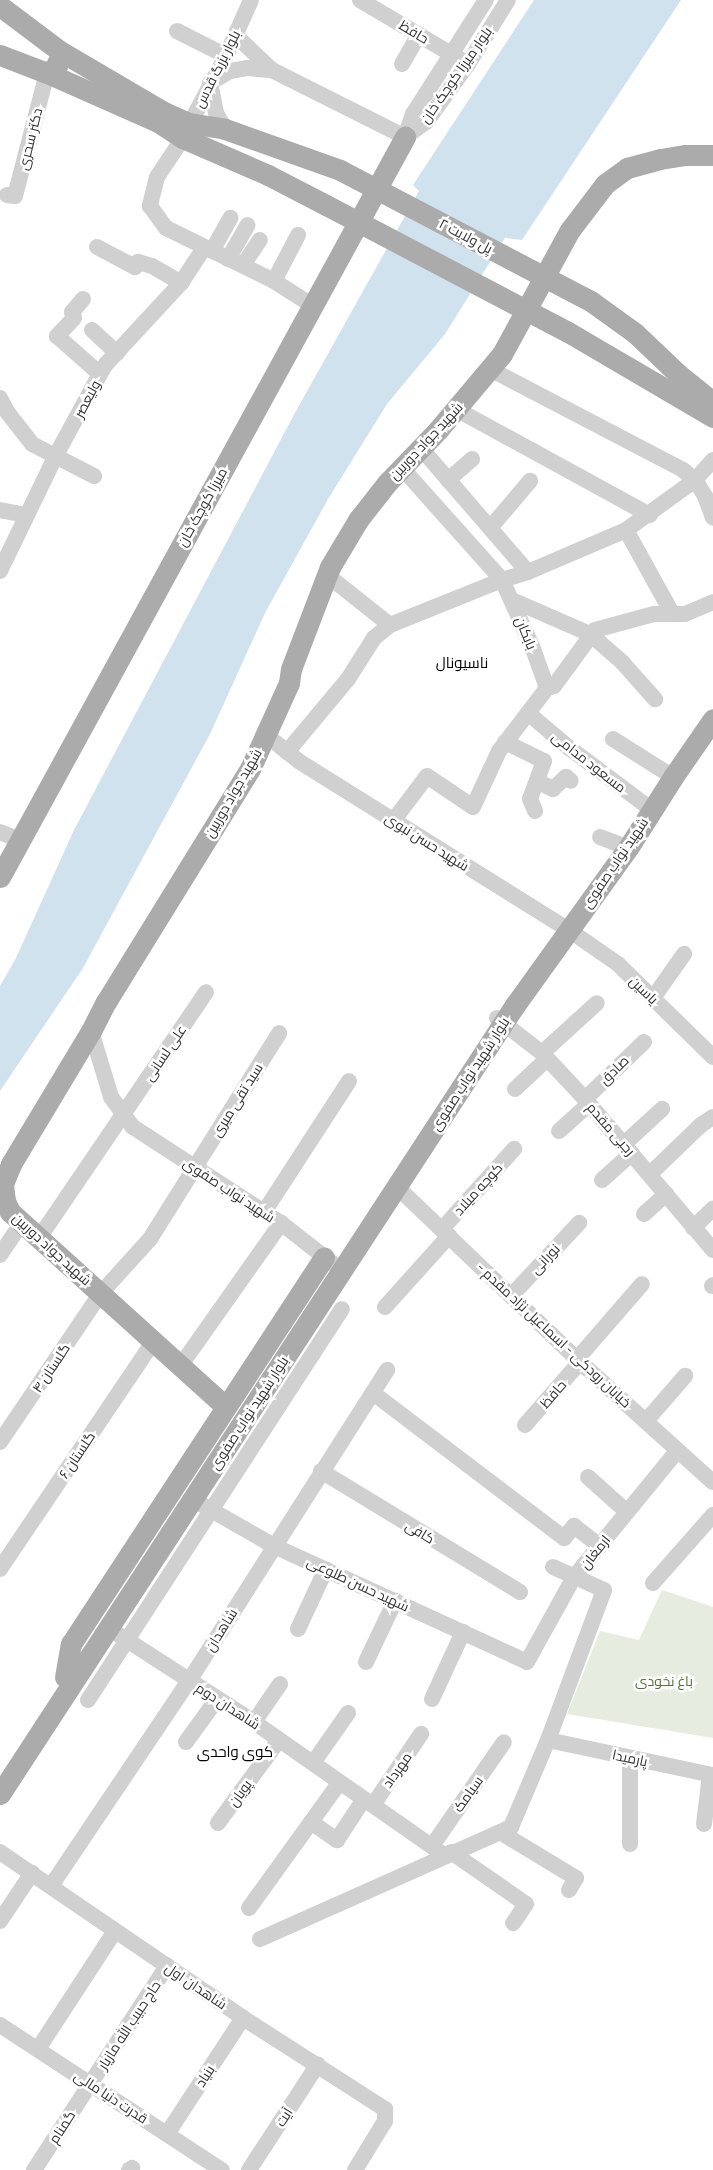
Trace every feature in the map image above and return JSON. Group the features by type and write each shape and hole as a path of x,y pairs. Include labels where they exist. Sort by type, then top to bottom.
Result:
{"main road":[{"path":"0,6 60,51 164,112 185,133"},
{"path":"47,72 57,66 60,51"},
{"path":"0,55 47,72 185,133 326,204 568,332 713,417"},
{"name":"پل ولایت ۲","path":"185,133 225,130 340,170 592,302 634,334 678,374 713,402"},
{"name":"میرزا کوچک خان","path":"0,877 405,137"},
{"name":"شهید جواد دوربین","path":"226,1407 102,1293 10,1212 5,1201 3,1184 11,1164 91,1031 106,1002 250,769 289,683 291,669 327,575 343,542 386,484 456,409 502,354 570,230 605,184 627,168 660,159 686,155 713,155"},
{"name":"شهید نواب صفوی","path":"515,1005 628,848 651,810 713,719"},
{"name":"بلوار شهید نواب صفوی","path":"0,1776 334,1264 500,1020 515,1005"},
{"name":"بلوار شهید نواب صفوی","path":"0,1794 108,1628 201,1504 334,1264 396,1186 500,1020"},
{"path":"65,1676 71,1644 226,1407 334,1264"}],"street":[{"name":"بلوار بزرگ قدس","path":"208,249 166,228 150,206 157,178 185,133 226,56 251,0"},
{"name":"حافظ","path":"360,0 468,64"},
{"name":"بلوار میرزا کوچک خان","path":"405,137 413,114 453,55 486,0"},
{"name":"بلوار میرزا کوچک خان","path":"405,137 426,122 468,64 508,0"},
{"path":"177,31 226,56"},
{"path":"235,35 272,70 405,137"},
{"path":"402,64 419,35"},
{"path":"225,130 216,114 210,83 230,71 246,68 272,70"},
{"name":"دکتر سحری","path":"7,195 15,196 47,72"},
{"name":"ولیعصر","path":"0,571 26,515 100,374 182,283 230,218"},
{"path":"228,258 248,224"},
{"path":"274,281 298,235"},
{"path":"243,266 260,240"},
{"path":"97,247 135,267 138,262 152,266 182,283"},
{"path":"208,249 274,281 313,306"},
{"path":"83,299 72,312 74,318 57,336 100,374"},
{"path":"92,330 117,353"},
{"path":"490,369 610,430 683,470 696,480 705,496 713,518"},
{"path":"0,398 4,416 32,444 94,476"},
{"path":"456,409 650,515"},
{"path":"420,447 528,572"},
{"path":"448,480 472,459"},
{"path":"287,752 348,679 374,638 390,625 502,580 528,572 626,530 650,515 696,480 713,460"},
{"name":"بابکان","path":"402,468 502,580 512,600 547,688"},
{"path":"490,528 530,481"},
{"path":"0,510 26,515"},
{"path":"626,530 672,612"},
{"path":"327,575 390,625"},
{"path":"512,600 590,634 622,662 654,699"},
{"path":"392,821 428,776 473,807 505,742 547,688 554,686 590,634 595,630 654,614 672,612 685,614 713,602"},
{"name":"مسعود مدامی","path":"528,713 568,747 651,810"},
{"name":"شهید حسن نبوی","path":"266,735 287,752 392,821 569,930"},
{"path":"613,739 673,777"},
{"path":"505,742 544,761 530,799 535,811"},
{"path":"537,781 553,789 566,777 571,781"},
{"path":"0,832 20,840"},
{"path":"600,837 628,848"},
{"name":"یاسین","path":"569,930 618,964 712,1054"},
{"path":"653,998 684,954"},
{"name":"علی لسانی","path":"39,1238 206,992"},
{"path":"515,1089 544,1056 597,1003"},
{"name":"رجبی مقدم","path":"500,1020 544,1056 587,1101 713,1250"},
{"name":"شهید نواب صفوی","path":"91,1031 111,1097 133,1127 281,1223 334,1264"},
{"name":"سید تقی میری","path":"102,1293 150,1239 279,1033"},
{"name":"صادق","path":"559,1131 644,1042"},
{"path":"264,1212 349,1081"},
{"path":"602,1180 662,1109"},
{"path":"650,1174 701,1125 713,1117"},
{"name":"کوچه میلاد","path":"385,1307 514,1149"},
{"name":"- خیابان رودکی - اسماعیل نژاد مقدم","path":"396,1186 578,1360 646,1420 677,1452 711,1476"},
{"path":"644,1214 666,1194"},
{"path":"693,1228 713,1209"},
{"path":"0,1255 22,1222"},
{"path":"181,1366 281,1223"},
{"name":"نورانی","path":"511,1296 579,1223"},
{"name":"حافظ","path":"525,1425 642,1284"},
{"name":"گلستان ۴","path":"0,1442 102,1293"},
{"path":"88,1700 127,1641 201,1504 342,1309"},
{"name":"گلستان ۶","path":"0,1568 154,1341"},
{"name":"شاهدان","path":"51,1886 189,1681 387,1370"},
{"path":"646,1420 685,1376"},
{"path":"373,1393 564,1538 574,1526 600,1546"},
{"name":"ارمغان","path":"527,1662 574,1577 677,1452"},
{"name":"کافی","path":"321,1471 520,1592"},
{"path":"588,1477 627,1512"},
{"name":"شهید حسن طلوعی","path":"201,1504 274,1546 527,1662"},
{"path":"653,1583 713,1515"},
{"path":"260,1939 442,1851 511,1827 548,1740 604,1590 553,1567"},
{"path":"298,1629 326,1569"},
{"path":"366,1662 395,1601"},
{"name":"شاهدان دوم","path":"108,1628 254,1722 339,1783 526,1904 513,1923"},
{"path":"432,1699 463,1632"},
{"path":"254,1722 280,1684"},
{"path":"186,1742 217,1699"},
{"path":"314,1764 348,1713"},
{"name":"مهرداد","path":"311,1822 337,1840 422,1734"},
{"name":"پویان","path":"218,1823 279,1740"},
{"name":"پارمیدا","path":"548,1740 712,1775"},
{"name":"سیامک","path":"442,1851 504,1742"},
{"path":"630,1758 630,1844"},
{"path":"704,1824 712,1775"},
{"path":"249,1908 339,1783"},
{"path":"500,1832 576,1878 569,1890"},
{"name":"شاهدان اول","path":"0,1852 243,2018 386,2109 385,2121 355,2170"},
{"path":"0,1921 32,1873"},
{"path":"38,2049 115,1931"},
{"name":"حاج حبیب الله مازیار","path":"91,2083 167,1966"},
{"name":"بنیاد","path":"168,2134 243,2018"},
{"name":"قدرت دنیا مالی","path":"0,2025 222,2170"},
{"name":"آیت","path":"249,2170 318,2064"},
{"name":"گمنام","path":"34,2170 91,2083"}],"green space":[{"name":"باغ نخودی","path":"662,1590 713,1607 713,1738 567,1714 600,1631 639,1640"}],"water":[{"path":"534,0 681,0 522,240 505,238 445,334 387,404 328,499 265,613 210,734 83,968 0,1091 0,986 16,958 74,830 296,411 419,191 413,185"}],"district":[{"name":"ناسیونال","path":"462,663"},
{"name":"کوی واحدی","path":"235,1752"}]}
